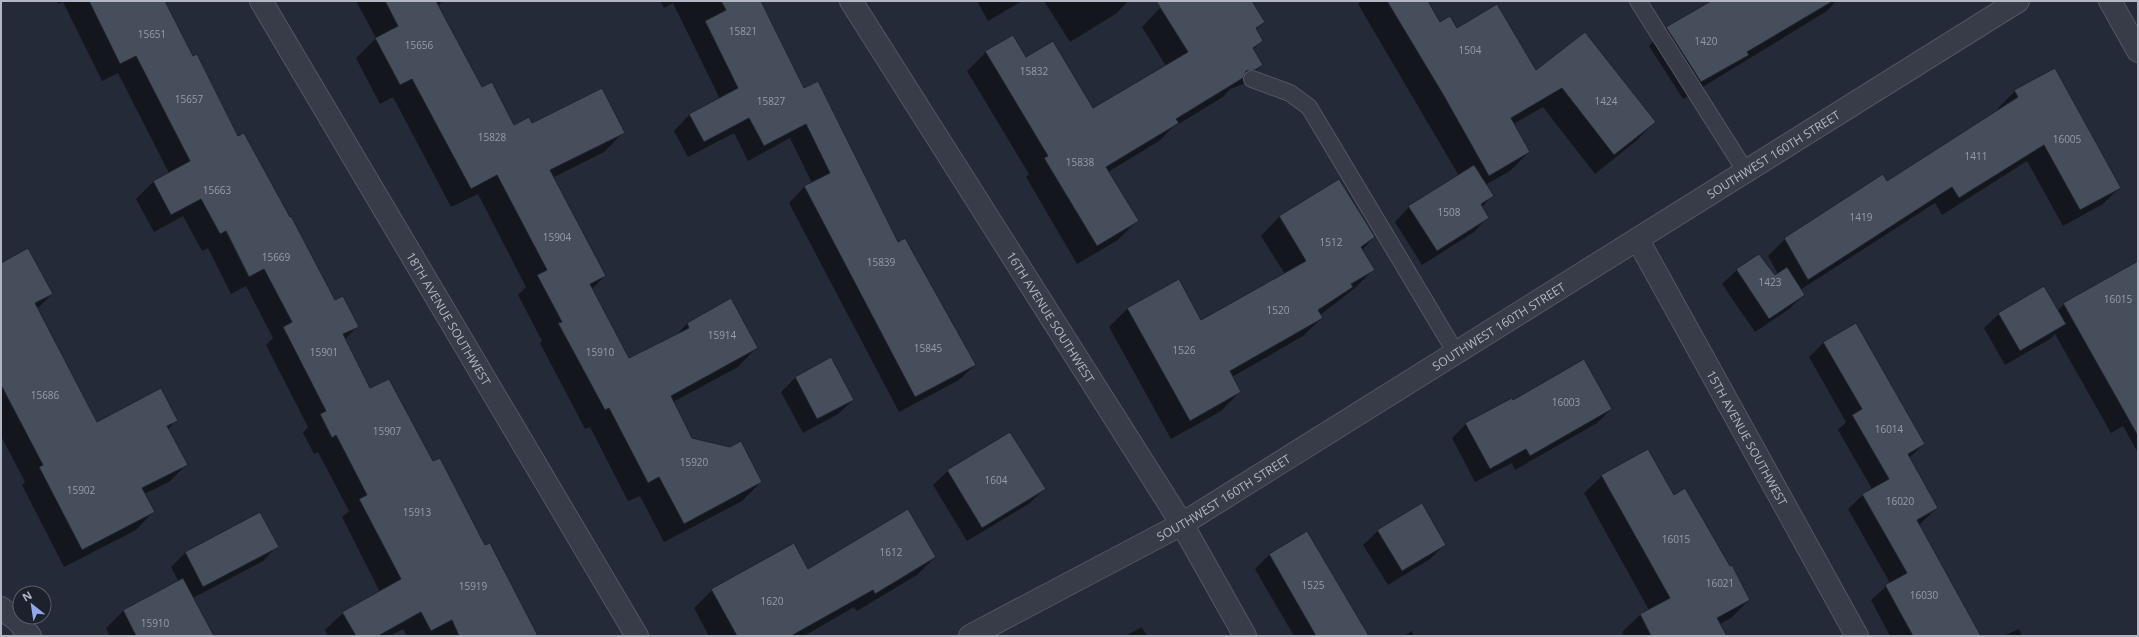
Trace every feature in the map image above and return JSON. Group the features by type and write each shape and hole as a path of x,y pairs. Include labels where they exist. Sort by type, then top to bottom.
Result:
{"street":[{"name":"18TH AVENUE SOUTHWEST","path":"261,1 637,636"},
{"name":"16TH AVENUE SOUTHWEST","path":"851,1 1182,524 1245,636"},
{"name":"SOUTHWEST 160TH STREET","path":"970,636 1182,524 2018,1"},
{"path":"2110,1 2138,51"},
{"name":"15TH AVENUE SOUTHWEST","path":"1638,240 1857,636"},
{"path":"1,608 18,621 30,636"}],"lane":[{"path":"1638,1 1746,172"},
{"path":"1252,79 1290,92 1309,107 1456,353"}],"building":[{"path":"89,1 165,1 193,56 197,54 238,136 244,133 290,217 291,216 335,300 343,296 359,327 343,334 370,388 389,379 433,461 440,458 485,545 490,543 538,636 459,636 452,620 431,631 421,612 378,636 356,636 342,612 401,579 359,499 367,495 336,435 332,438 320,414 326,411 283,327 292,322 264,269 249,277 226,231 220,234 201,199 171,215 153,181 190,161 136,56 120,64"},
{"path":"385,1 436,1 482,87 492,82 514,125 529,117 532,123 602,88 625,133 550,170 606,276 590,284 629,358 689,328 687,323 731,298 758,348 671,396 692,438 730,447 741,441 762,482 684,524 659,477 648,483 609,408 605,410 558,323 562,322 537,275 547,270 497,175 471,189 412,79 400,85 375,38 398,26"},
{"path":"721,1 761,1 804,88 818,81 898,242 905,238 976,365 915,397 804,186 830,173 806,124 764,146 749,118 704,142 689,114 738,88 705,21 726,10"},
{"path":"1156,1 1252,1 1265,22 1256,28 1263,41 1253,48 1263,65 1255,70 1246,71 1243,78 1176,119 1179,123 1106,167 1139,221 1097,246 1044,158 1048,156 985,51 1013,35 1026,57 1053,41 1093,108 1188,52"},
{"path":"1387,1 1428,1 1440,22 1450,16 1457,28 1497,4 1536,70 1585,32 1656,122 1614,155 1562,88 1511,118 1530,152 1489,176 1444,96"},
{"path":"1711,1 1833,1 1747,52 1749,55 1701,82 1666,27"},
{"path":"2055,68 2121,188 2080,210 2044,145 1959,198 1952,187 1808,280 1784,238 1883,174 1887,181 2018,97 2014,90"},
{"path":"1474,165 1494,196 1481,204 1489,218 1437,251 1408,206"},
{"path":"1339,179 1375,237 1361,247 1375,270 1351,284 1353,287 1318,310 1323,318 1230,371 1241,392 1190,421 1127,308 1179,279 1201,320 1306,261 1279,216"},
{"path":"28,248 53,294 35,303 97,422 161,388 178,421 167,426 188,465 142,488 155,512 82,550 39,467 43,465 1,385 1,263"},
{"path":"1759,254 1775,275 1787,267 1805,295 1769,319 1736,269"},
{"path":"2138,261 2138,436 2063,303"},
{"path":"2044,286 2066,324 2020,351 1998,313"},
{"path":"1856,323 1925,444 1908,454 1938,508 1917,520 1981,636 1913,636 1885,585 1907,573 1862,494 1889,479 1852,415 1862,409 1823,342"},
{"path":"831,357 854,400 817,419 795,377"},
{"path":"1584,359 1612,409 1530,456 1526,449 1490,469 1465,423 1512,398 1513,400"},
{"path":"1010,432 1046,489 982,528 947,470"},
{"path":"1648,449 1674,495 1685,488 1730,566 1732,565 1750,600 1717,618 1727,636 1651,636 1640,614 1670,598 1601,475"},
{"path":"1422,503 1446,545 1402,571 1377,530"},
{"path":"908,509 936,557 875,594 873,590 791,636 737,636 711,589 794,543 808,569"},
{"path":"260,512 279,547 203,587 185,552"},
{"path":"1307,531 1369,636 1316,636 1269,554"},
{"path":"183,578 214,636 136,636 123,610"}]}
